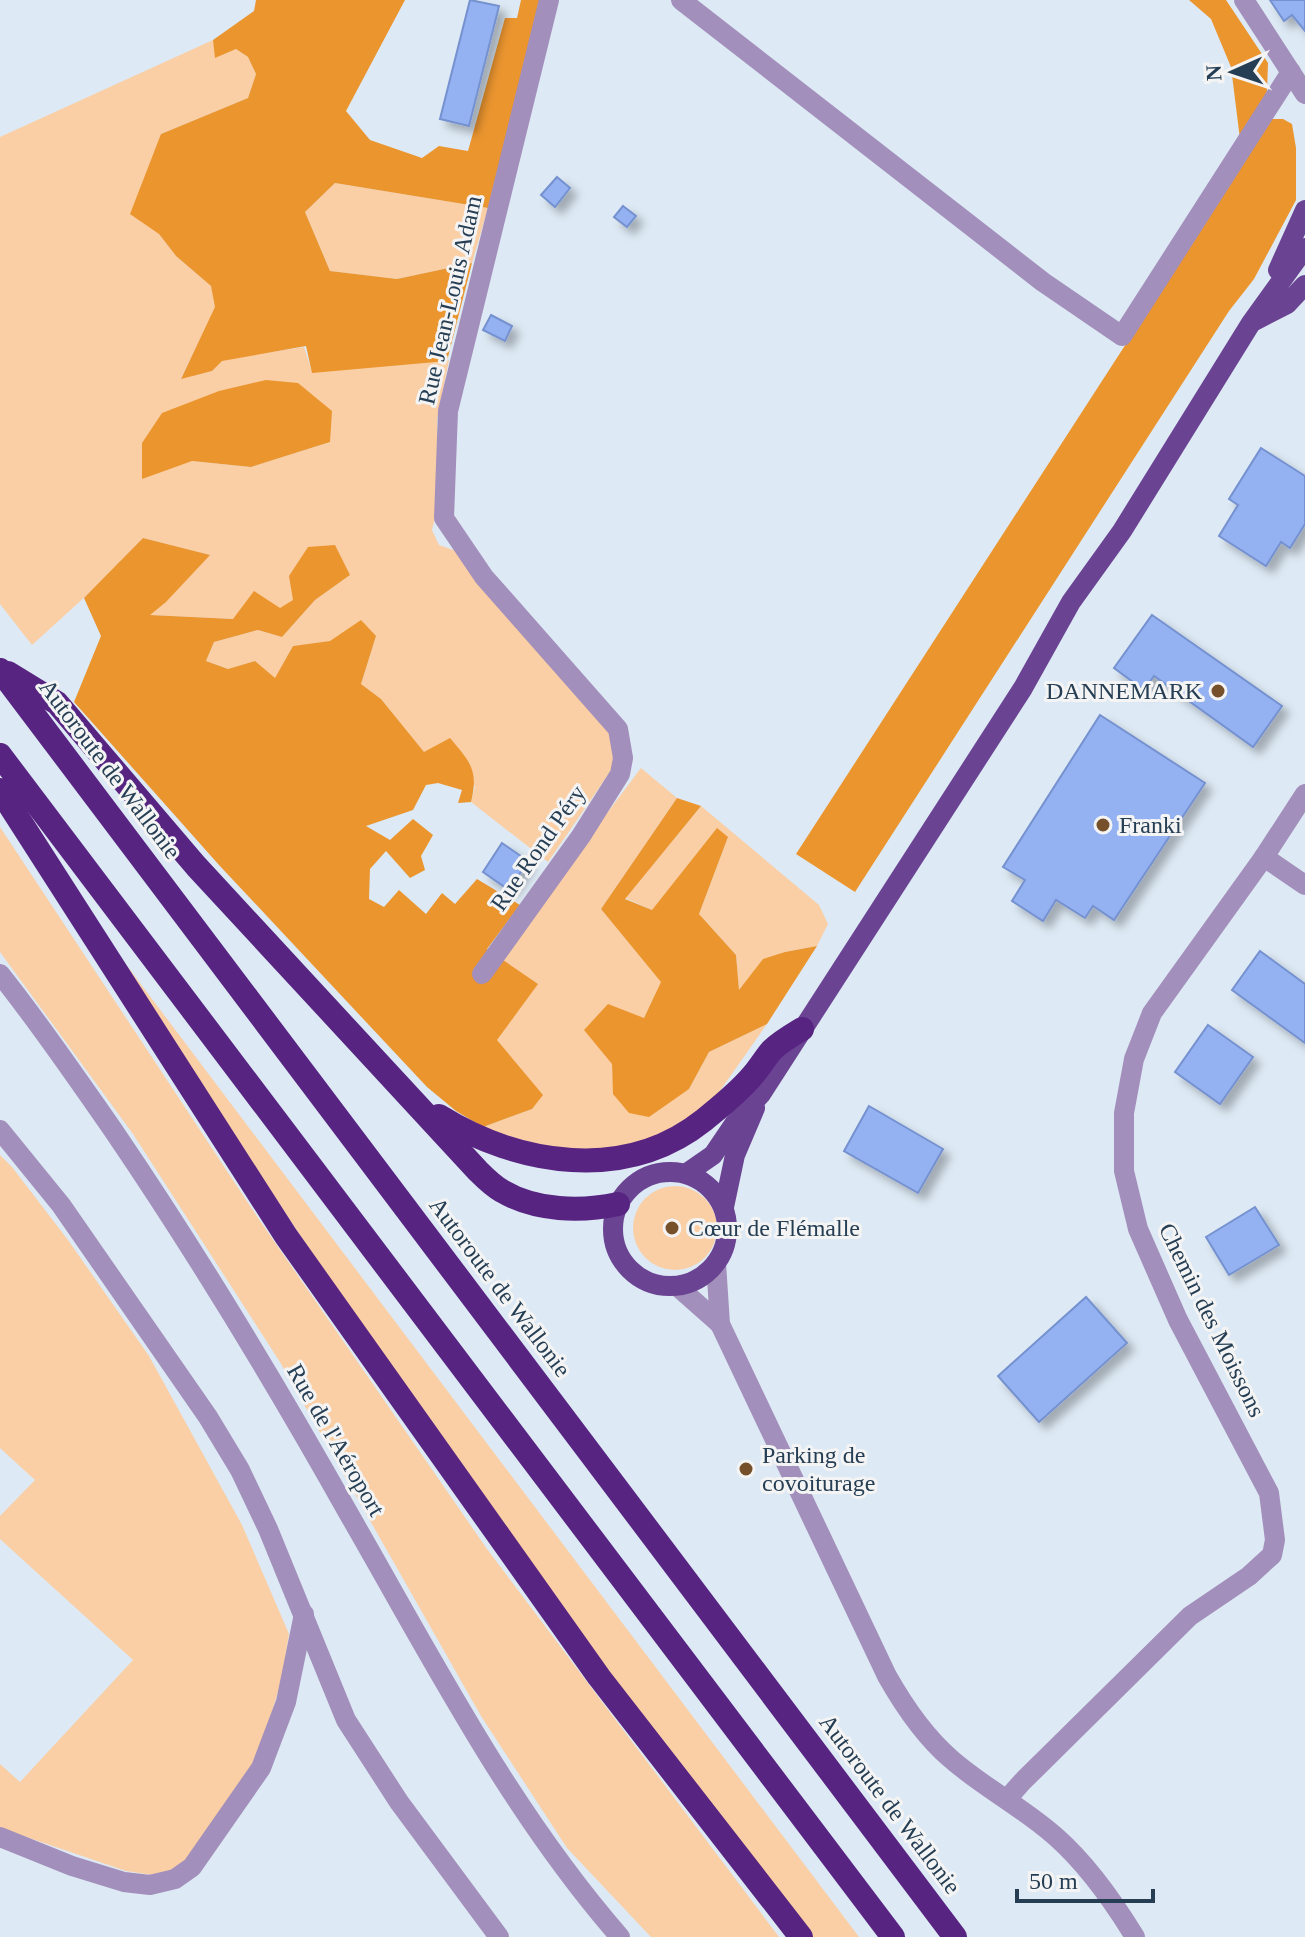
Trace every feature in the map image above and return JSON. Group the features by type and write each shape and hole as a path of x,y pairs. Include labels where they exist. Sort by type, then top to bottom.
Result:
{"highway":[{"path":"0,669 57,703 196,866 478,1171 501,1191 530,1203 561,1208 593,1210 618,1204"},
{"name":"Autoroute de Wallonie","path":"0,669 955,1937"},
{"path":"0,755 893,1937"},
{"path":"0,790 286,1236 556,1619 801,1937"},
{"path":"396,1082 437,1115 468,1134 497,1146 552,1159 587,1161 630,1156 669,1141 700,1123 752,1077 773,1048 802,1029"}],"main road":[{"path":"1251,323 1305,210"},
{"path":"724,1207 709,1186 687,1173 666,1171 646,1176 630,1188 618,1204 613,1233 622,1260 643,1279 656,1285 677,1286 698,1279 716,1263 727,1240 724,1207 735,1155 761,1094 1023,688 1071,602 1122,531 1251,323 1305,248"},
{"path":"1251,323 1287,304 1305,285"},
{"path":"687,1173 713,1155 734,1124 761,1094"}],"street":[{"name":"Rue Jean-Louis Adam","path":"549,0 448,411 444,518 484,577 618,729 622,746"},
{"path":"681,0 1043,282 1122,336 1291,72"},
{"path":"1244,0 1305,94"},
{"name":"Rue Rond Péry","path":"482,974 581,836 620,774 622,746"},
{"name":"Chemin des Moissons","path":"1007,1799 1190,1616 1249,1576 1272,1555 1275,1540 1269,1493 1159,1280 1138,1229 1124,1171 1124,1113 1134,1059 1152,1013 1264,857 1305,794"},
{"path":"1264,857 1305,885"},
{"name":"Rue de l'Aéroport","path":"0,974 72,1071 243,1331 445,1682 522,1808 620,1937"},
{"path":"0,1130 70,1217 208,1417 240,1470 304,1614 337,1702 358,1740 399,1802 499,1937"},
{"path":"716,1263 720,1324 887,1676 906,1709 948,1757 1057,1837 1087,1869 1135,1937"},
{"path":"677,1286 720,1324"},
{"path":"0,1837 72,1866 124,1882 150,1885 175,1879 184,1873 192,1867 229,1817 261,1768 286,1702 304,1614"}],"shaded area":[{"path":"256,0 405,0 346,111 370,140 422,158 439,146 468,151 505,18 517,18 521,0 541,0 488,208 335,183 305,212 330,271 397,279 472,263 447,361 312,373 306,346 222,361 212,371 181,379 215,307 211,286 176,256 159,234 130,214 161,134 248,98 256,74 248,57 236,49 215,58 213,40 254,11"},
{"path":"1189,0 1226,0 1268,63 1267,91 1259,110 1267,119 1283,119 1292,124 1296,148 1296,200 1254,279 1229,311 855,892 796,854 1243,163 1231,67 1211,19"},
{"path":"213,40 216,57 236,49 248,57 256,74 248,98 161,134 159,234 176,256 211,286 216,307 181,378 212,371 223,359 304,347 312,372 449,360 437,420 439,501 432,530 439,545 456,551 611,732 616,753 612,769 548,862 471,802 475,787 450,739 424,753 381,699 361,684 376,636 293,646 275,679 255,661 228,669 206,661 214,642 258,630 282,637 315,600 350,575 280,608 234,619 149,615 209,555 143,538 98,585 32,645 0,604 0,137","holes":["330,442 251,467 192,461"]},
{"path":"335,183 488,208 472,263 397,279 330,271 305,212"},
{"path":"266,380 298,383 332,411 330,442 251,467 192,461 142,479 142,443 162,413 219,391"},
{"path":"143,538 210,555 150,615 233,619 254,591 280,608 293,600 289,576 308,547 335,545 350,575 315,600 282,637 258,630 214,642 206,661 228,669 255,661 275,678 293,646 330,641 361,620 376,636 361,684 381,699 424,752 450,738 463,754 473,774 471,802 458,803 462,790 438,783 426,785 413,810 366,826 390,840 413,819 433,835 421,856 425,870 410,878 386,851 370,869 369,899 384,907 399,890 426,914 442,893 455,904 477,879 520,905 487,949 538,984 497,1040 543,1095 532,1109 483,1127 456,1111 427,1087 219,865 74,702 101,636 84,598"},
{"path":"641,768 677,798 601,909 662,982 644,1018 612,1064 614,1094 689,1089 709,1052 767,1024 705,1112 633,1148 573,1153 517,1143 483,1127 532,1109 496,1040 499,957"},
{"path":"677,798 701,806 625,899 652,910 717,828 728,837 699,914 736,955 739,990 763,959 817,946 767,1024 709,1052 689,1089 649,1117 629,1113 613,1094 612,1064 584,1030 608,1004 644,1018 661,982 601,909"},
{"path":"701,806 819,905 828,924 817,946 785,952 739,992 736,955 699,914 728,837 652,910 625,898"},
{"path":"0,827 258,1218 487,1549 779,1937 651,1937 567,1848 481,1716 280,1362 133,1134 0,952"},
{"path":"97,926 859,1937 810,1937 628,1700 338,1293"},
{"path":"0,1155 68,1240 149,1356 242,1525 289,1634 281,1682 255,1767 185,1864 159,1876 126,1871 0,1828 0,1764 20,1782 133,1660 0,1539 0,1516 35,1480 0,1448"},
{"path":"675,1186 691,1189 705,1198 714,1212 717,1228 714,1244 705,1258 691,1267 675,1270 659,1267 645,1258 636,1244 633,1228 636,1212 645,1198 659,1189"}],"building":[{"path":"470,0 499,6 469,126 440,119"},
{"path":"1270,0 1305,0 1305,31 1292,15 1284,21"},
{"path":"557,177 570,188 555,207 541,195"},
{"path":"623,206 636,216 627,227 614,217"},
{"path":"491,315 512,326 505,341 483,330"},
{"path":"1261,448 1305,476 1305,524 1290,548 1281,542 1266,566 1219,536 1238,505 1229,499"},
{"name":"DANNEMARK","path":"1152,615 1282,706 1253,747 1154,676 1144,690 1114,668"},
{"name":"Franki","path":"1100,715 1205,783 1114,920 1093,906 1085,918 1056,900 1043,921 1012,901 1025,880 1003,867"},
{"path":"502,843 528,861 509,890 483,872"},
{"path":"1260,951 1305,984 1305,1043 1232,990"},
{"path":"1208,1025 1253,1057 1220,1104 1175,1072"},
{"path":"869,1106 943,1149 918,1193 844,1151"},
{"path":"1255,1207 1279,1245 1229,1275 1206,1237"},
{"path":"1086,1297 1127,1343 1039,1422 998,1376"}],"place":[{"name":"DANNEMARK","path":"1218,691"},
{"name":"Franki","path":"1103,825"},
{"name":"Cœur de Flémalle","path":"672,1228"},
{"name":"Parking de covoiturage","path":"746,1469"}]}
